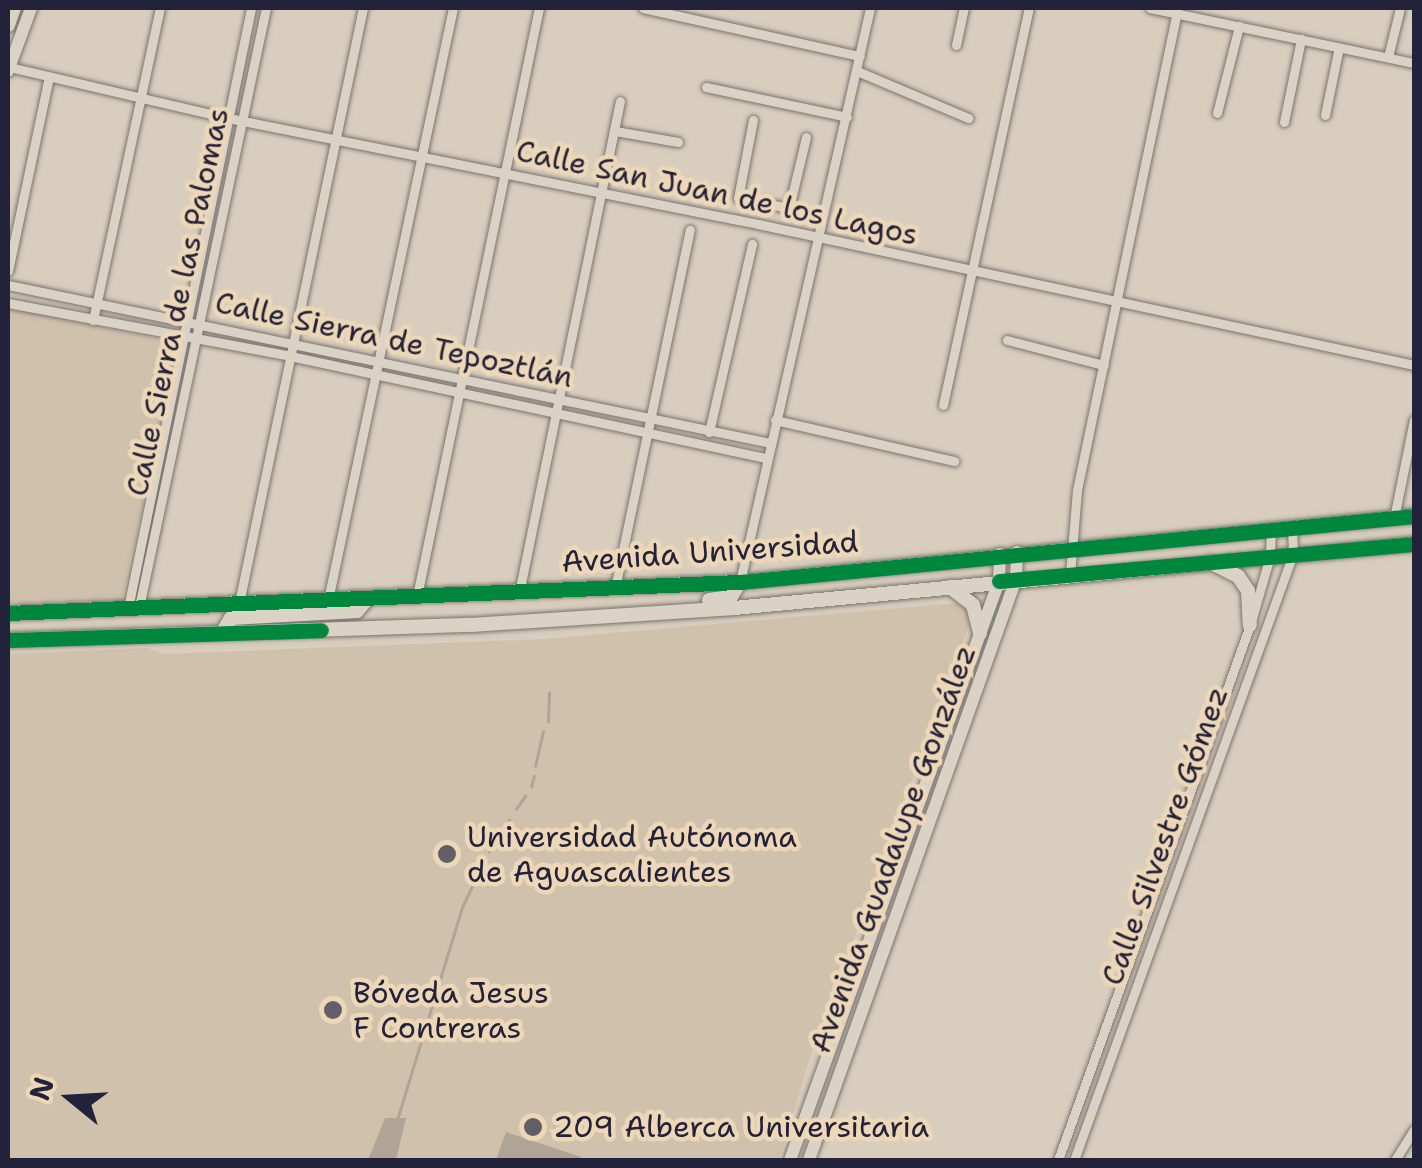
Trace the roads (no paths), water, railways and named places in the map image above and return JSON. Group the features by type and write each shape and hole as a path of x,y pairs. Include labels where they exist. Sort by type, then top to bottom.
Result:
{"main road":[{"path":"8,24 14,8"},
{"path":"8,69 31,8"},
{"name":"Avenida Universidad","path":"8,612 740,582 1414,516"},
{"name":"Avenida Universidad","path":"8,640 471,625 949,587 1414,544"},
{"name":"Avenida Guadalupe González","path":"799,1159 978,686 1016,579 1017,552"},
{"name":"Avenida Guadalupe González","path":"799,1159 998,581 1000,554"},
{"path":"1209,561 1238,576 1248,591 1250,626"},
{"path":"630,613 650,604 726,599 740,582"},
{"path":"949,587 972,605 980,633"},
{"path":"222,633 231,618 358,611 368,598"},
{"path":"51,638 66,629 132,626 133,608"},
{"path":"963,680 978,686"}],"street":[{"path":"93,320 160,8"},
{"name":"Calle Sierra de las Palomas","path":"133,608 251,8"},
{"name":"Calle Sierra de las Palomas","path":"189,337 198,323 266,8"},
{"path":"239,603 363,8"},
{"path":"328,600 454,8"},
{"path":"418,596 538,8"},
{"path":"643,8 860,56"},
{"path":"740,582 870,8"},
{"path":"956,45 964,8"},
{"path":"943,405 1029,8"},
{"path":"1150,8 1178,10 1414,63"},
{"path":"1388,57 1400,8"},
{"path":"1070,575 1069,548 1178,10"},
{"path":"1218,114 1239,26"},
{"path":"1284,122 1301,39"},
{"path":"1325,115 1339,47"},
{"name":"Calle San Juan de los Lagos","path":"8,69 242,121 758,224 1414,366"},
{"path":"857,71 968,118"},
{"path":"8,271 50,77"},
{"path":"706,87 847,117"},
{"path":"518,593 620,101"},
{"path":"753,120 738,198 790,208 806,137"},
{"path":"615,131 678,142"},
{"path":"758,224 764,205"},
{"path":"773,228 778,207"},
{"path":"615,588 690,230"},
{"path":"709,432 752,244"},
{"name":"Calle Sierra de Tepoztlán","path":"8,284 770,443"},
{"name":"Calle Sierra de Tepoztlán","path":"8,303 290,356 767,458"},
{"path":"1007,340 1104,366"},
{"path":"775,420 954,461"},
{"path":"1394,518 1414,420"},
{"name":"Calle Silvestre Gómez","path":"1074,1160 1293,554 1292,528"},
{"name":"Calle Silvestre Gómez","path":"1058,1160 1250,626 1270,556 1271,530"},
{"path":"1395,1160 1414,1130"},
{"path":"1068,1134 1082,1139"}],"waterway":[{"path":"548,722 549,693"},
{"path":"535,766 543,732"},
{"path":"531,787 534,776"},
{"path":"516,809 525,796"},
{"path":"505,826 509,820"},
{"path":"489,852 496,838"},
{"path":"397,1120 462,907 482,866"}],"place":[{"name":"Universidad Autónoma de Aguascalientes","path":"447,854"},
{"name":"Bóveda Jesus F Contreras","path":"333,1010"},
{"name":"209 Alberca Universitaria","path":"533,1127"}]}
